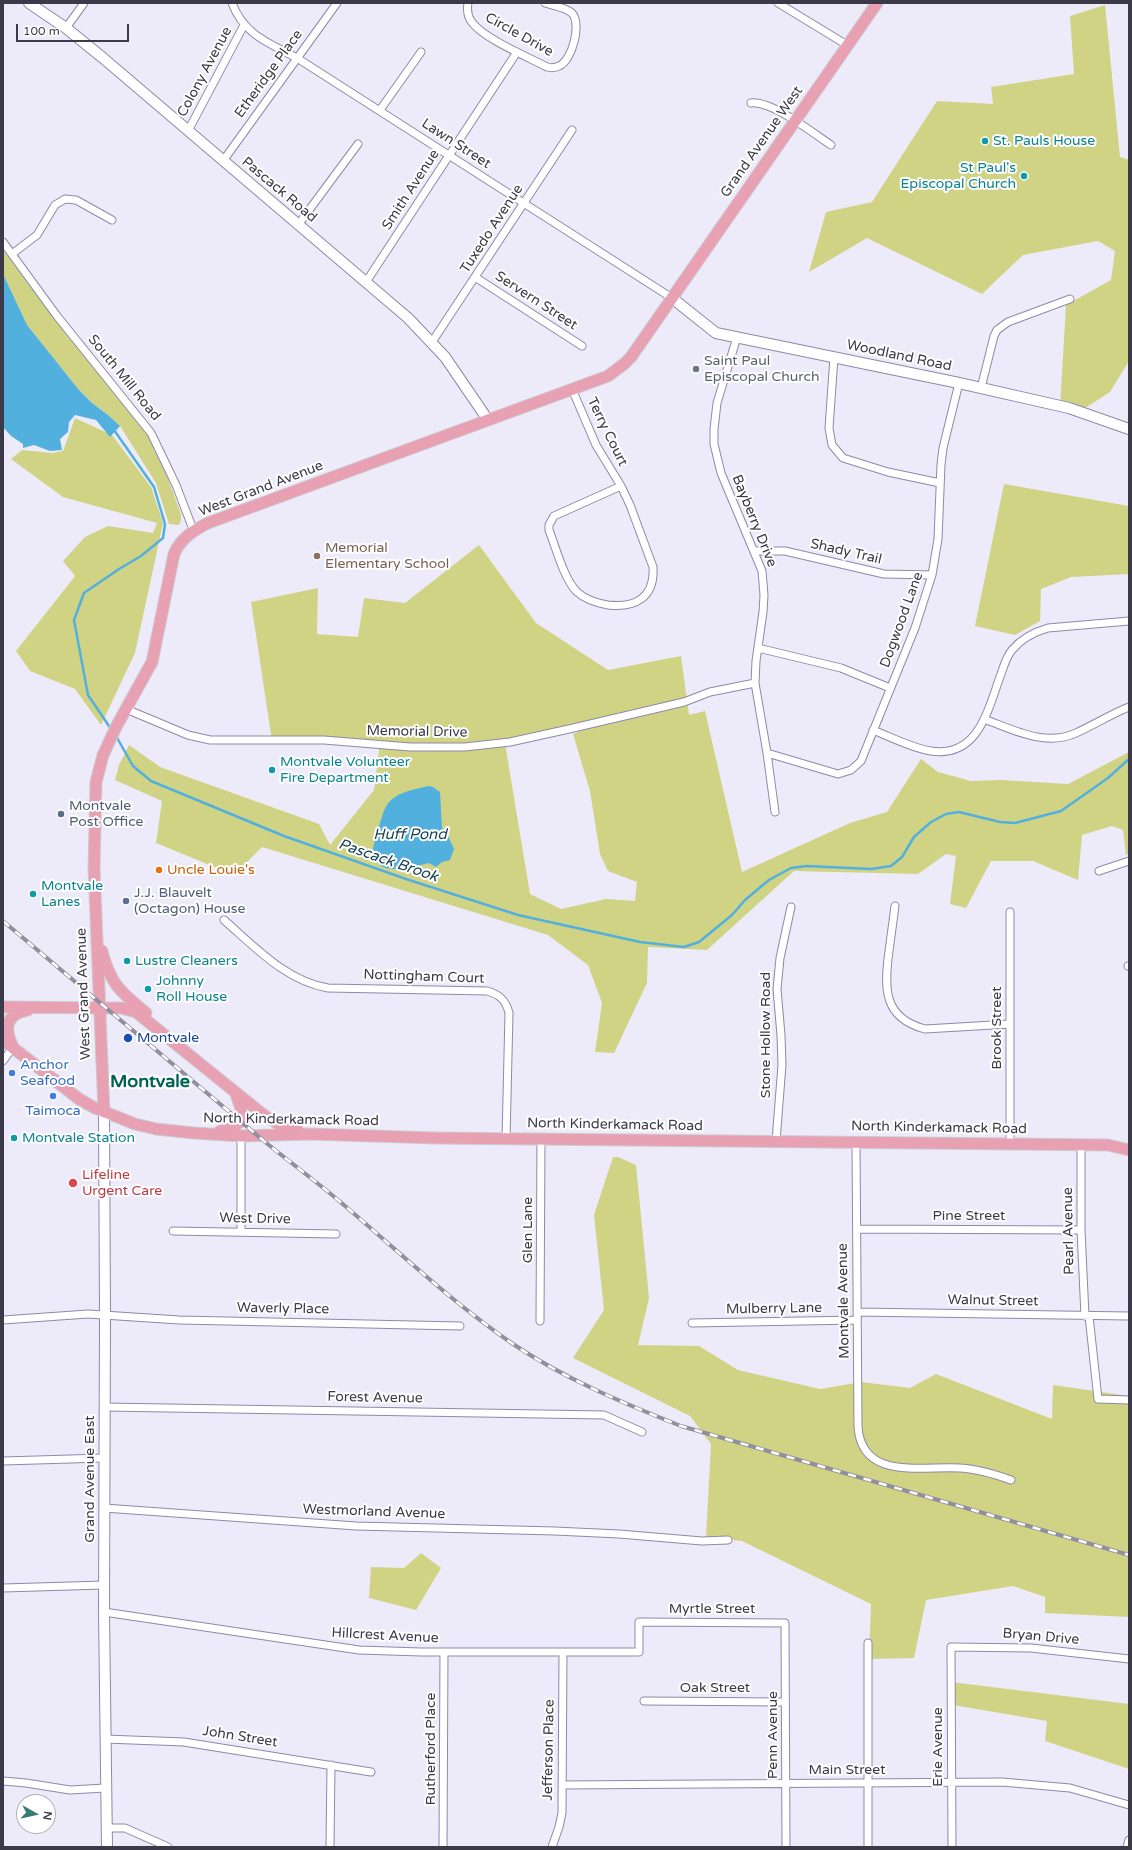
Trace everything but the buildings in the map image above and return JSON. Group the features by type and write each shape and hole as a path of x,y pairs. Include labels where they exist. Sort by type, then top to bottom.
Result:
{"main road":[{"name":"Grand Avenue West","path":"672,298 877,3"},
{"name":"West Grand Avenue","path":"104,1112 98,1008 99,983 94,868 94,811 96,782 103,755 116,727 152,662 174,554 182,540 208,523 608,376 624,364 672,298"},
{"path":"97,939 113,981 119,989 149,1016 155,1027"},
{"path":"3,1007 121,1008 136,1012 265,1116 294,1131 310,1134"},
{"path":"13,1048 7,1036 8,1025 13,1016 23,1011 40,1008"},
{"name":"North Kinderkamack Road","path":"3,1040 79,1098 104,1112 135,1124 156,1129 194,1133 241,1136 310,1134 541,1139 1108,1145 1129,1150"},
{"path":"236,1093 242,1109 241,1136"},
{"path":"194,1133 226,1131 236,1127 242,1121"}],"street":[{"name":"Pascack Road","path":"29,3 66,28 408,318 432,342 488,420"},
{"path":"66,28 84,3"},
{"name":"Etheridge Place","path":"223,160 337,3"},
{"name":"Circle Drive","path":"468,3 468,15 476,27 483,33 547,67 559,67 567,59 577,30 575,18 567,10 546,3"},
{"path":"778,3 847,45"},
{"name":"Lawn Street","path":"232,5 244,25 257,37 297,58 380,110 672,298"},
{"name":"Colony Avenue","path":"188,131 244,25"},
{"path":"380,110 421,52"},
{"name":"Smith Avenue","path":"366,282 517,52"},
{"path":"751,103 763,103 831,145"},
{"name":"Tuxedo Avenue","path":"432,342 572,130"},
{"path":"298,225 358,144"},
{"path":"12,254 37,235 55,205 65,199 76,200 112,220"},
{"name":"South Mill Road","path":"3,242 57,316 151,433 159,447 194,532"},
{"name":"Servern Street","path":"475,277 582,346"},
{"name":"Woodland Road","path":"672,298 716,333 959,383 1069,408 1129,429"},
{"path":"981,388 994,336 997,330 1008,322 1070,299"},
{"name":"Bayberry Drive","path":"737,337 717,403 714,444 721,474 762,571 764,595 754,683 767,753 775,812"},
{"path":"834,357 829,428 830,439 835,451 843,458 888,472 940,483"},
{"name":"Dogwood Lane","path":"767,753 831,773 844,773 856,766 861,760 924,605 932,575 938,539 943,448 959,383"},
{"name":"Terry Court","path":"572,389 596,445 621,486 636,519 653,567 653,576 649,591 644,597 632,605 623,606 599,604 590,601 576,591 569,580 549,530 549,525 554,516 621,486"},
{"name":"Shady Trail","path":"754,551 785,551 884,574 932,575"},
{"path":"873,730 923,749 939,752 949,751 966,743 980,729 1007,657 1020,642 1028,636 1048,628 1129,621"},
{"path":"758,648 835,666 890,688"},
{"name":"Memorial Drive","path":"126,709 188,735 210,740 324,740 410,747 465,747 510,742 569,729 684,702 710,692 754,683"},
{"path":"984,719 1031,737 1054,738 1074,734 1129,707"},
{"path":"1099,871 1129,861"},
{"path":"895,906 885,988 892,1009 900,1017 915,1026 925,1029 1010,1024"},
{"name":"Stone Hollow Road","path":"776,1141 782,1065 777,989 780,958 791,907"},
{"name":"Brook Street","path":"1010,912 1010,1144"},
{"name":"Nottingham Court","path":"224,920 283,970 304,982 316,986 328,988 486,991 499,996 504,1000 509,1013 506,1138"},
{"path":"3,1061 13,1048"},
{"name":"Grand Avenue East","path":"104,1112 104,1739 107,1847"},
{"path":"241,1136 241,1232"},
{"name":"Glen Lane","path":"540,1321 541,1139"},
{"name":"Montvale Avenue","path":"856,1142 859,1432 863,1445 871,1457 879,1463 890,1467 972,1469 996,1474 1011,1480"},
{"path":"1108,1145 1129,1143"},
{"name":"Pearl Avenue","path":"1081,1145 1081,1230 1087,1316 1098,1399 1129,1400"},
{"name":"Pine Street","path":"857,1229 1081,1230"},
{"name":"West Drive","path":"173,1231 336,1234"},
{"name":"Walnut Street","path":"857,1312 1129,1316"},
{"name":"Waverly Place","path":"3,1320 88,1314 186,1320 460,1326"},
{"name":"Mulberry Lane","path":"692,1323 857,1320"},
{"name":"Forest Avenue","path":"105,1407 604,1415 642,1432"},
{"path":"3,1461 104,1458"},
{"name":"Westmorland Avenue","path":"104,1508 356,1526 555,1531 702,1541 728,1540"},
{"path":"3,1588 104,1585"},
{"name":"Hillcrest Avenue","path":"104,1612 328,1647 390,1652 639,1652 639,1622"},
{"name":"Myrtle Street","path":"639,1622 785,1622"},
{"name":"Penn Avenue","path":"785,1622 786,1847"},
{"path":"868,1643 868,1847"},
{"name":"Bryan Drive","path":"951,1647 1031,1648 1129,1659"},
{"name":"Erie Avenue","path":"951,1647 952,1847"},
{"name":"Rutherford Place","path":"443,1847 444,1652"},
{"name":"Jefferson Place","path":"552,1847 562,1813 563,1652"},
{"name":"Oak Street","path":"644,1701 785,1702"},
{"name":"John Street","path":"104,1739 184,1742 331,1764 371,1772"},
{"path":"330,1847 331,1764"},
{"path":"3,1781 70,1790 105,1788"},
{"name":"Main Street","path":"562,1785 1002,1782 1047,1785 1082,1791 1129,1805"},
{"path":"107,1828 125,1828 168,1847"},
{"path":"1127,1847 1129,1840"}],"green space":[{"path":"1105,5 1120,157 1129,160 1129,361 1110,392 1079,412 1060,407 1066,305 1111,280 1115,251 1098,241 1023,255 982,294 867,238 809,272 826,212 872,202 937,101 993,104 991,87 1074,74 1070,16"},
{"path":"3,250 70,338 144,428 160,457 181,514 179,525 169,524 156,483 120,426 79,390 26,324 3,274"},
{"path":"75,418 112,435 151,487 163,523 135,653 101,725 75,689 30,671 16,651 75,576 63,561 85,537 108,526 153,533 157,523 63,497 11,459 22,450 52,453 63,451"},
{"path":"1004,484 1129,506 1129,574 1071,577 1041,589 1040,621 1015,635 975,626"},
{"path":"479,545 536,623 608,670 681,656 689,715 705,711 742,872 850,823 887,812 921,759 938,772 971,781 1001,780 1068,784 1129,752 1129,854 1126,855 1123,830 1112,826 1082,835 1078,880 1033,861 991,861 966,908 950,904 956,856 946,854 918,874 794,871 707,950 648,947 647,983 614,1053 595,1052 602,1003 588,965 548,935 262,847 234,875 156,843 162,801 115,780 119,765 129,745 160,767 319,824 330,845 374,790 380,743 272,741 251,602 318,588 317,634 358,637 364,598 405,603","holes":["598,724 573,734 590,791 600,854 608,871 637,882 635,901 606,899 561,909 530,894 505,743"]},
{"path":"613,1157 618,1157 636,1165 649,1298 638,1345 699,1346 738,1370 820,1389 861,1382 910,1388 936,1374 1052,1419 1053,1385 1129,1396 1129,1617 1045,1613 1045,1597 1013,1586 926,1600 914,1658 869,1659 871,1604 742,1541 706,1537 711,1444 690,1416 573,1358 604,1310 594,1215"},
{"path":"421,1553 441,1568 416,1610 369,1598 371,1567 404,1568"},
{"path":"951,1682 1129,1704 1129,1769 1045,1741 1047,1721 953,1705"}],"water":[{"path":"3,274 27,325 79,390 120,426 110,437 96,420 75,415 69,422 68,432 60,439 62,450 50,451 34,445 23,448 23,444 11,436 3,427"},
{"name":"Huff Pond","path":"429,786 440,792 442,828 454,849 450,860 442,862 436,867 429,863 414,867 395,869 380,865 375,860 373,849 387,805 398,795 414,789"}],"waterway":[{"name":"Pascack Brook","path":"111,729 88,695 74,620 84,593 141,556 163,538 165,524 154,487 114,430"},
{"name":"Pascack Brook","path":"116,736 133,766 151,781 284,836 406,879 518,915 640,942 684,947 699,942 732,915 745,900 769,880 791,868 807,866 871,869 891,866 902,857 914,837 931,822 946,814 959,812 1000,822 1015,823 1061,811 1108,778 1129,759"}],"railway":[{"path":"3,921 258,1136 338,1200 445,1292 513,1344 533,1357 595,1390 681,1426 1129,1555"}],"place":[{"name":"St. Pauls House","path":"985,141"},
{"name":"St Paul's Episcopal Church","path":"1024,176"},
{"name":"Saint Paul Episcopal Church","path":"696,369"},
{"name":"Memorial Elementary School","path":"317,556"},
{"name":"Montvale Volunteer Fire Department","path":"272,770"},
{"name":"Montvale Post Office","path":"61,814"},
{"name":"Uncle Louie's","path":"159,870"},
{"name":"Montvale Lanes","path":"33,894"},
{"name":"J.J. Blauvelt (Octagon) House","path":"126,901"},
{"name":"Lustre Cleaners","path":"127,961"},
{"name":"Johnny Roll House","path":"148,989"},
{"name":"Montvale","path":"128,1038"},
{"name":"Anchor Seafood","path":"12,1073"},
{"name":"Taimoca","path":"53,1096"},
{"name":"Montvale Station","path":"14,1138"},
{"name":"Lifeline Urgent Care","path":"73,1183"}],"district":[{"name":"Montvale","path":"150,1082"}]}
